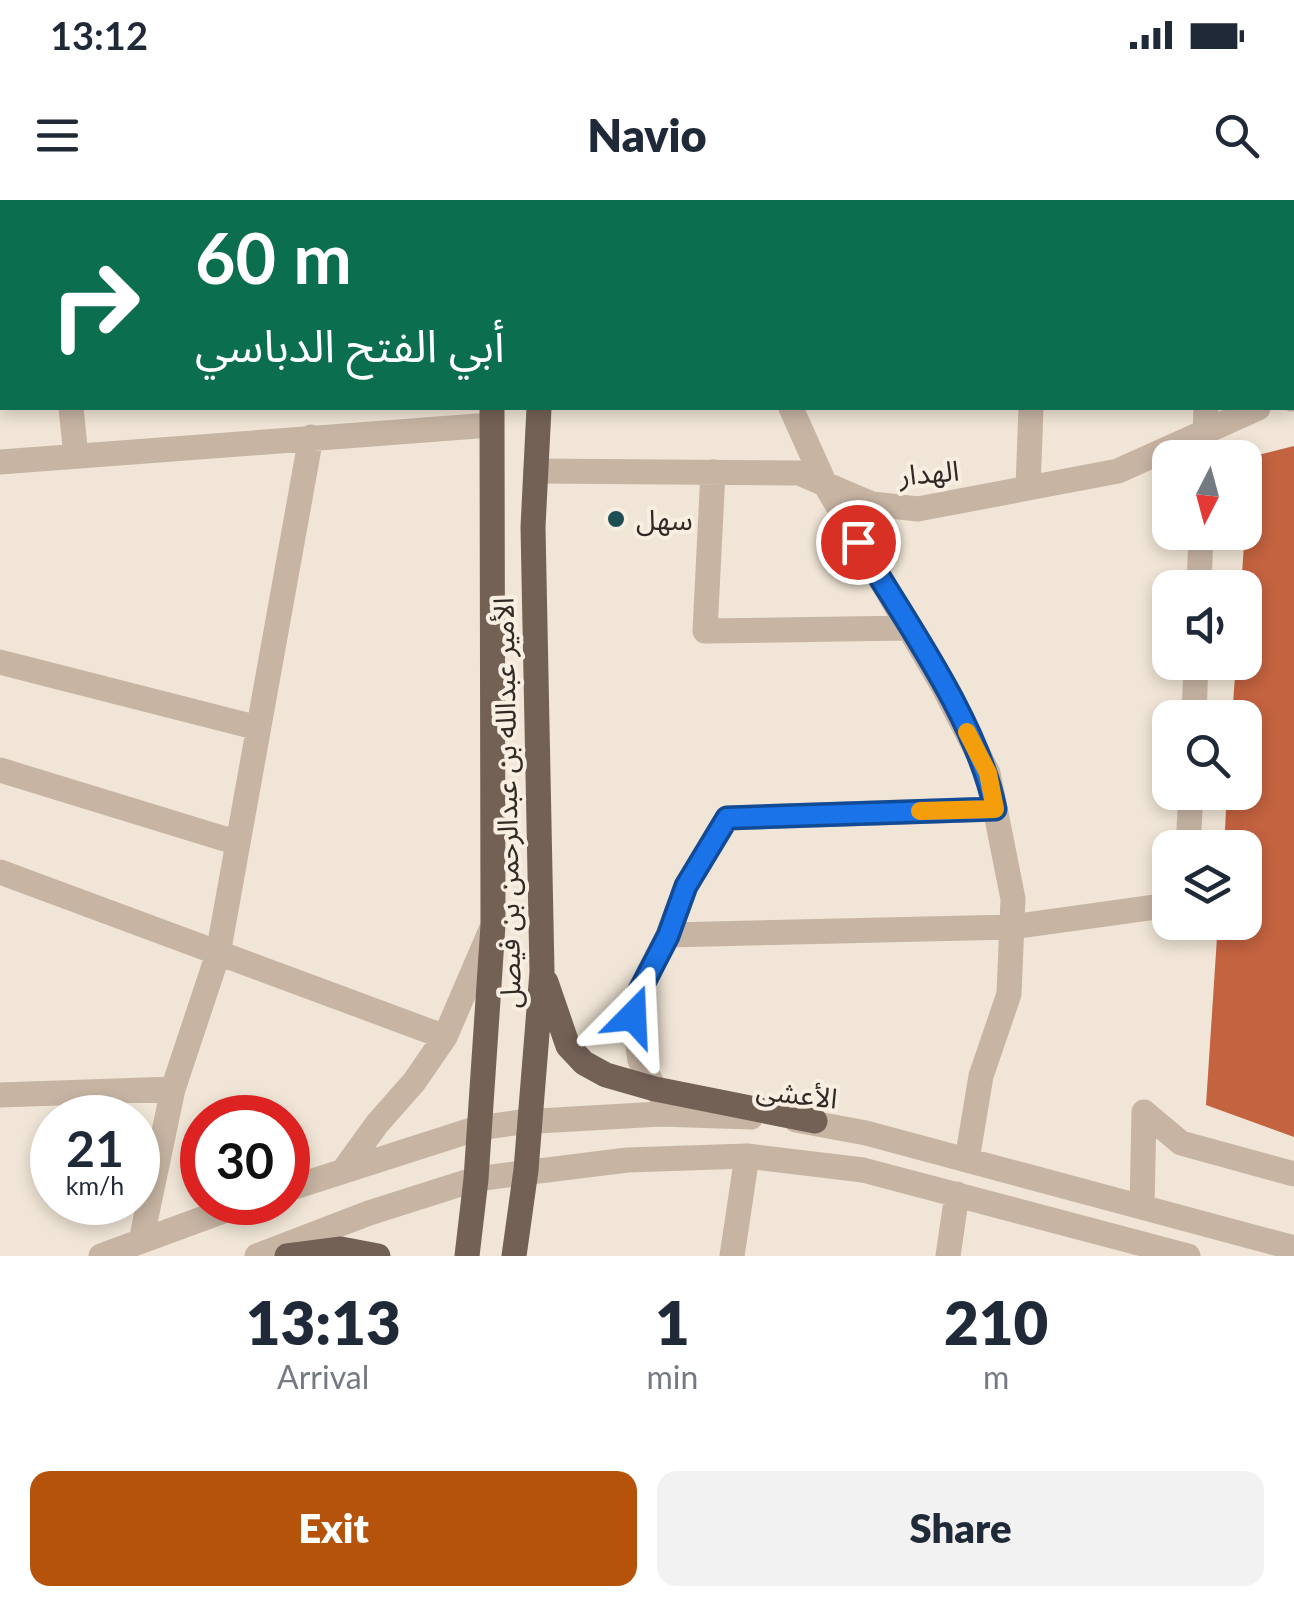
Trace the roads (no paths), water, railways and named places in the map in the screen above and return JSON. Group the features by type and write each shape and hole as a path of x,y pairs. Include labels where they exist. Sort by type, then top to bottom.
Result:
{"main road":[{"name":"الأمير عبدالله بن عبدالرحمن بن فيصل","path":"514,1256 526,1170 542,972 533,528 539,410"},
{"name":"الأمير عبدالله بن عبدالرحمن بن فيصل","path":"468,1256 493,924 492,416"},
{"path":"542,972 568,1046 584,1063 606,1075 655,1089 815,1121"},
{"path":"288,1256 341,1249 378,1256"}],"street":[{"path":"71,410 76,456"},
{"path":"792,410 824,484 988,773 1013,899 1010,994 981,1076 967,1160"},
{"path":"1028,488 1032,410"},
{"name":"الهدار","path":"536,471 799,473 872,504 918,510 1118,471 1206,419 1249,410"},
{"path":"0,462 311,437 492,416"},
{"path":"141,1241 173,1089 218,954 311,437"},
{"path":"713,472 705,630 909,628"},
{"path":"0,662 258,728"},
{"path":"0,770 238,844"},
{"path":"682,1113 655,1089 640,1060 633,1016 638,994 668,936 686,886 727,818 995,809"},
{"path":"0,872 444,1037"},
{"path":"668,936 1012,927 1152,908"},
{"path":"343,1170 414,1082 444,1037 493,924"},
{"path":"0,1095 173,1089"},
{"path":"1142,1207 1144,1112 1181,1143 1294,1174"},
{"name":"الأعشى","path":"310,1181 478,1128 682,1113 815,1121 1294,1248"},
{"path":"732,1256 747,1156"},
{"path":"257,1256 476,1178 627,1160 747,1156 863,1170 1188,1256"},
{"path":"948,1256 956,1194"},
{"path":"101,1256 185,1225"}],"place":[{"name":"سهل","path":"616,519"}]}
